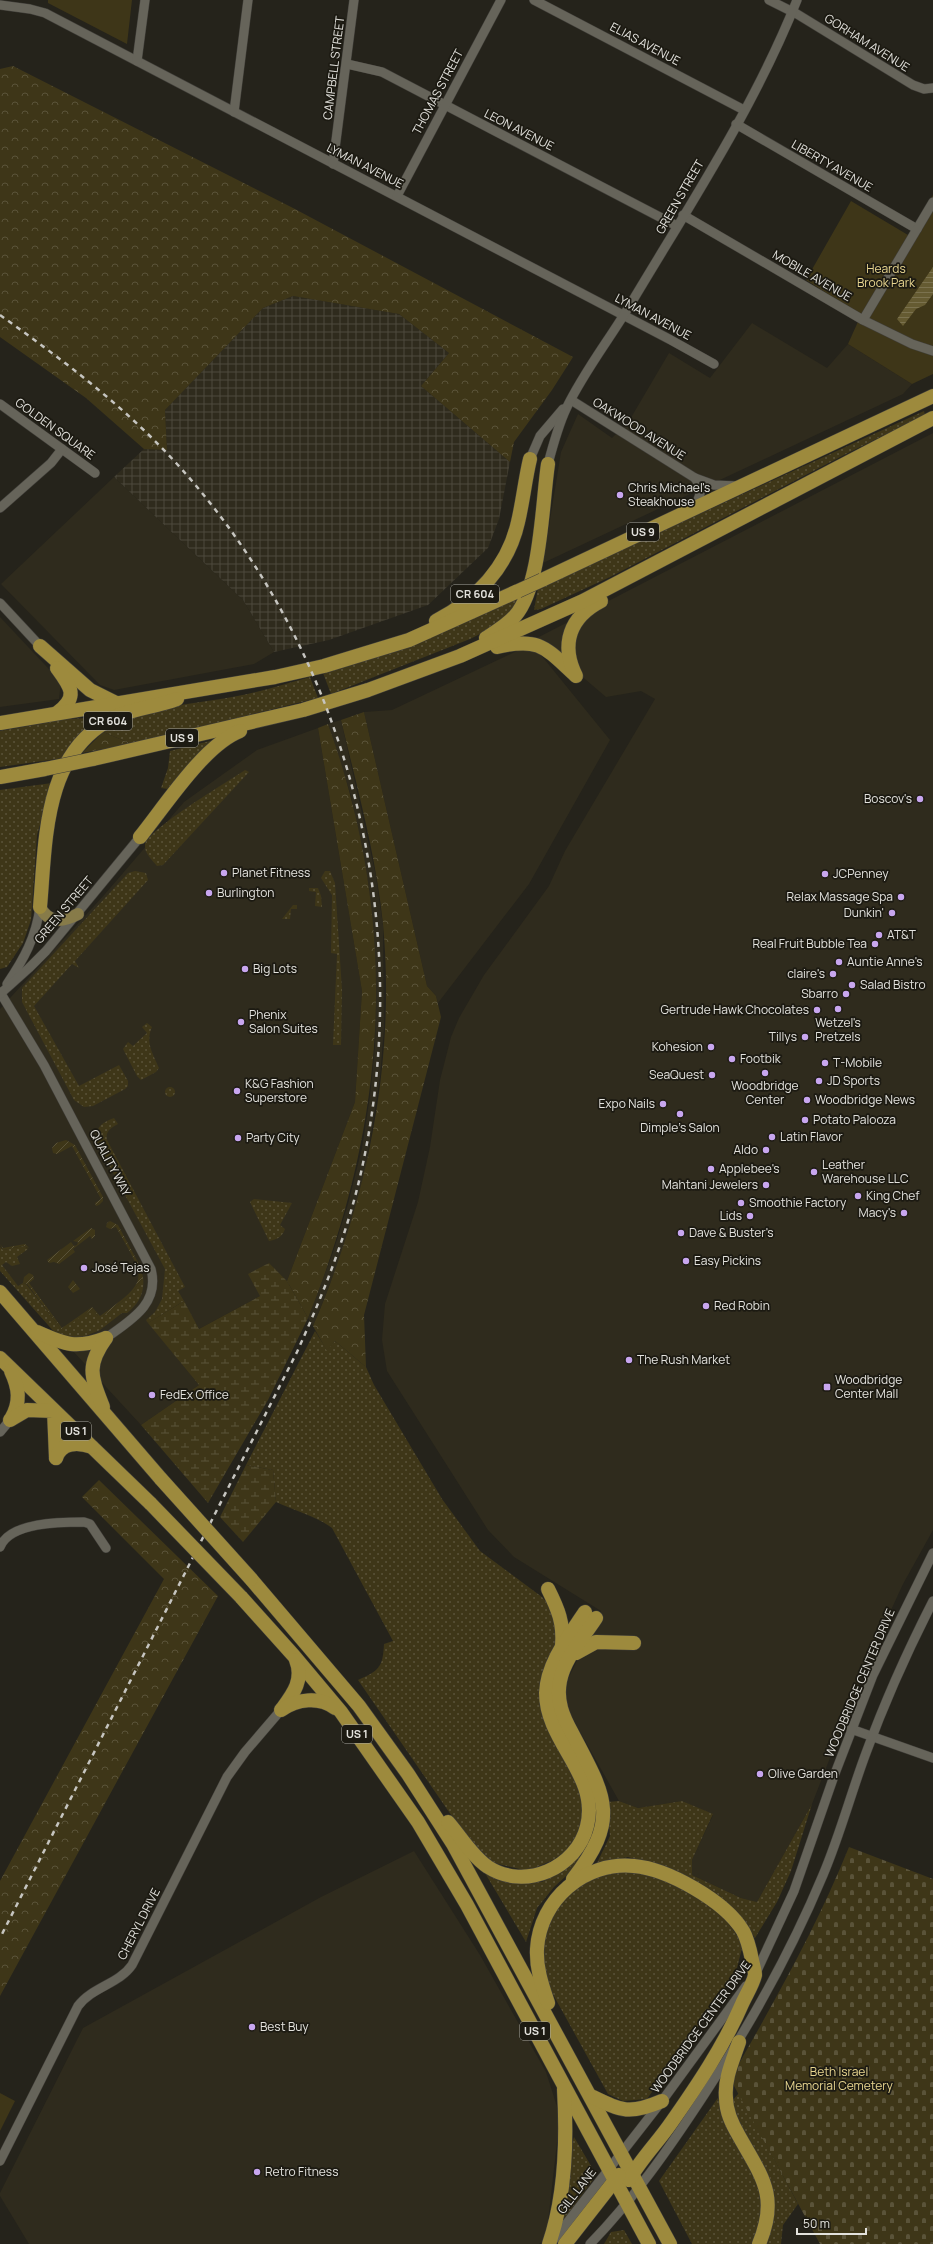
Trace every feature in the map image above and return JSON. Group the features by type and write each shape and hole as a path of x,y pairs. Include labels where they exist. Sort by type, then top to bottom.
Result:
{"highway":[{"name":"US 9","path":"0,723 275,677 340,661 409,640 542,580 933,396"},
{"name":"US 9","path":"0,778 92,759 272,718 361,692 460,656 554,615 933,418"},
{"name":"CR 604","path":"340,661 440,619 469,599 488,582 503,562 514,538 530,459"},
{"name":"CR 604","path":"460,656 508,623 519,611 528,594 534,570 548,464"},
{"path":"460,656 513,643 530,643 549,651 576,676 571,663 569,644 572,630 578,618 587,609 622,590 656,562"},
{"path":"40,646 90,690 116,703"},
{"path":"40,646 70,685 70,699 64,707 56,713"},
{"name":"CR 604","path":"40,907 52,799 64,769 78,746 92,732 113,718 136,710 160,706 208,688"},
{"path":"140,837 214,747 234,733 272,718"},
{"name":"US 1","path":"0,1292 161,1479 251,1579 342,1684 417,1787 470,1872 670,2244"},
{"path":"33,1331 64,1344 76,1346 106,1338"},
{"path":"106,1338 95,1354 91,1369 93,1380 107,1417"},
{"path":"5,1362 19,1393 16,1408 10,1420"},
{"name":"US 1","path":"5,1362 151,1504 241,1597 294,1656 341,1712 381,1767 435,1849 649,2244"},
{"path":"10,1420 27,1410 54,1411 56,1458 61,1448 68,1445 78,1444 94,1448"},
{"path":"548,1589 558,1608 563,1623 566,1653 560,1681 560,1706 564,1720 598,1784 603,1814 601,1829 595,1848 546,1915 541,1929 537,1949 540,1977 557,2034"},
{"path":"417,1787 476,1856 499,1872 516,1876 539,1874 559,1866 572,1854 581,1841 587,1827 589,1802 584,1784 552,1722 547,1702 550,1674 566,1653 590,1615"},
{"path":"566,1653 596,1642 634,1643"},
{"path":"281,1710 296,1688 299,1680 298,1665 294,1656"},
{"path":"281,1710 294,1704 313,1700 329,1704 341,1712"},
{"path":"564,1890 584,1876 611,1866 641,1867 666,1875 706,1897 731,1916 746,1937 755,1975 738,2014 705,2071 636,2180 625,2191 626,2203"},
{"path":"739,2042 728,2076 726,2099 732,2122 759,2172 767,2191 768,2214 759,2244"},
{"path":"550,2244 556,2220 564,2155 564,2085"},
{"path":"591,2096 614,2107 630,2110 641,2110 662,2101"},
{"path":"565,2244 612,2176 622,2165 622,2153"}],"main road":[{"path":"40,907 45,916 56,921 66,920 78,914"}],"street":[{"path":"137,61 145,0"},
{"path":"234,112 248,0"},
{"name":"CAMPBELL STREET","path":"333,164 354,0"},
{"name":"THOMAS STREET","path":"397,196 501,0"},
{"name":"ELIAS AVENUE","path":"534,0 744,110"},
{"name":"GORHAM AVENUE","path":"769,0 792,12 913,85 924,89 933,88"},
{"name":"GREEN STREET","path":"548,464 560,424 571,400 677,226 769,66 797,0"},
{"name":"LYMAN AVENUE","path":"0,5 40,11 397,196 714,364"},
{"name":"LEON AVENUE","path":"347,64 382,72 677,226"},
{"name":"LIBERTY AVENUE","path":"736,124 917,229"},
{"path":"863,320 933,202"},
{"name":"MOBILE AVENUE","path":"683,215 863,320 912,344 933,351"},
{"name":"GREEN STREET","path":"530,459 540,436 571,400"},
{"name":"OAKWOOD AVENUE","path":"571,400 695,478 721,486 744,485"},
{"name":"GOLDEN SQUARE","path":"0,404 95,473"},
{"path":"0,508 51,463 62,449"},
{"path":"691,509 699,499 700,492 695,478"},
{"path":"0,602 40,646"},
{"name":"GREEN STREET","path":"0,993 29,968 78,914 140,837"},
{"name":"GREEN STREET","path":"0,993 30,947 36,930 40,907"},
{"name":"QUALITY WAY","path":"0,993 44,1065 151,1269 153,1286 149,1302 136,1316 106,1338"},
{"path":"0,1432 10,1420"},
{"path":"0,1547 3,1539 20,1528 84,1522 90,1524 106,1548"},
{"name":"WOODBRIDGE CENTER DRIVE","path":"622,2153 662,2101 729,2007 755,1975 780,1925 799,1881 852,1729 882,1654 933,1553"},
{"path":"636,2180 684,2125 739,2042 783,1960 812,1900 831,1854 873,1736 903,1663 933,1601"},
{"name":"CHERYL DRIVE","path":"0,2161 78,2006 87,1996 123,1975 132,1965 227,1777 248,1748 281,1710"},
{"path":"852,1729 933,1758"},
{"name":"GILL LANE","path":"550,2244 612,2176"},
{"path":"590,2244 626,2203"}],"shaded area":[{"path":"933,267 933,294 925,305 916,309 903,326 897,319"},
{"path":"293,296 399,314 449,353 421,386 510,462 499,519 488,548 428,605 329,640 274,652 243,600 114,477 144,449 167,450 165,410 263,308"},
{"path":"752,323 827,368 848,344 912,384 903,394 543,563 561,452 578,414 612,438 629,421 669,353 710,378"},
{"name":"Woodbridge Center","path":"933,433 933,1530 903,1584 869,1658 812,1804 757,1902 741,1898 692,1875 692,1860 713,1815 682,1801 638,1808 619,1801 566,1707 566,1683 601,1611 514,1557 488,1530 387,1371 382,1340 385,1304 418,1202 430,1147 440,1080 451,1037 459,1018 484,975 549,886 565,851 655,699 641,691 606,697 537,638"},
{"path":"114,477 243,600 274,652 254,664 114,690 100,685 1,584"},
{"path":"0,617 61,682 59,699 0,707"},
{"path":"532,644 610,740 529,884 438,1003 436,996 427,986 364,712 392,710"},
{"path":"341,720 376,876 383,925 384,1028 380,1078 365,1172 345,1247 313,1326 308,1318 333,1252 348,1204 362,1148 370,1096 375,1045 376,988 369,888 351,796 328,724"},
{"path":"318,728 362,991 355,1102 287,1281 268,1263 260,1296 199,1329 183,1301 149,1323 199,1385 141,1425 50,1326 0,1268 0,1009 105,894 184,802 257,750"},
{"path":"414,1851 480,1955 546,2072 560,2116 546,2239 539,2244 29,2244 0,2196 0,2193 83,2028 321,1897"}],"green space":[{"path":"48,0 132,0 127,44 48,3"},
{"path":"13,66 293,208 573,357 552,390 514,442 510,462 421,386 449,353 399,314 293,296 263,308 165,410 167,450 144,449 86,398 0,337 0,69"},
{"name":"Heards Brook Park","path":"933,195 933,374 912,384 848,344 861,315 806,280 851,201 908,235"},
{"path":"924,411 925,415 846,454 610,577 541,609 534,610 538,588"},
{"path":"519,596 518,602 500,624 470,639 331,694 323,673 348,666 422,639"},
{"path":"310,677 318,698 132,744 103,732 117,723 149,712 261,691"},
{"path":"364,712 427,986 436,996 441,1017 364,1315 366,1367 335,1341 327,1351 313,1326 349,1230 373,1130 381,1079 385,1027 386,976 383,924 371,847 341,720"},
{"path":"89,718 90,722 64,758 0,767 0,731 66,719"},
{"path":"328,724 351,800 367,874 375,949 375,1022 369,1096 355,1170 335,1244 308,1318 287,1281 355,1102 362,991 318,728"},
{"path":"103,732 132,744 82,753"},
{"path":"214,740 168,789 161,788 168,768 170,751"},
{"path":"245,770 249,772 163,865 157,866 149,857 145,848 149,838 159,828 173,818"},
{"path":"52,783 37,835 31,920 23,943 7,967 0,969 0,790"},
{"path":"135,871 146,873 148,880 75,961 79,968 72,964 34,1006 79,1086 119,1065 128,1081 128,1086 125,1089 93,1106 84,1107 74,1100 22,1002 22,988 128,873"},
{"path":"325,871 330,871 335,883 342,990 341,1045 333,1045 337,954 331,953 332,895 321,878"},
{"path":"309,888 318,888 321,896 322,907 315,906 316,892 309,891"},
{"path":"293,905 297,905 297,909 291,909 290,919 282,919"},
{"path":"147,1023 152,1027 149,1038 152,1053 159,1068 156,1072 141,1080 137,1076 123,1049 128,1042 133,1046 147,1033 142,1027"},
{"path":"168,1087 172,1087 175,1092 172,1097 168,1097 165,1094 165,1090"},
{"path":"114,1118 118,1124 111,1128 108,1132 107,1140 185,1287 178,1291 184,1301 148,1323 146,1320 155,1312 162,1299 165,1269 97,1143 97,1133 102,1124"},
{"path":"66,1140 75,1145 103,1197 103,1201 99,1205 96,1206 95,1203 101,1199 72,1146 57,1154 53,1153 52,1148 56,1143"},
{"path":"254,1199 292,1203 280,1225 285,1229 279,1237 269,1241 250,1202"},
{"path":"110,1221 118,1225 140,1266 143,1277 130,1296 103,1316 99,1317 92,1309 64,1329 61,1329 27,1284 23,1283 24,1277 29,1273 33,1275 34,1279 29,1283 62,1328 92,1307 100,1316 129,1294 136,1285 138,1277 137,1268 133,1258 116,1227 110,1229 106,1227 107,1223"},
{"path":"91,1228 95,1230 95,1236 92,1239 90,1236 73,1249 75,1252 59,1264 54,1262 49,1263 47,1260 71,1242 74,1246 77,1245 78,1242 73,1241"},
{"path":"0,1244 3,1248 25,1244 29,1248 23,1246 3,1250"},
{"path":"24,1246 28,1249 17,1257 20,1264 12,1266 6,1262 2,1265 18,1286 23,1283 26,1284 61,1329 92,1309 98,1316 103,1316 130,1296 143,1277 142,1293 135,1306 127,1313 122,1313 100,1330 83,1337 84,1340 56,1334 0,1271 0,1247 3,1250"},
{"path":"269,1263 287,1281 308,1318 268,1400 208,1503 141,1425 199,1385 148,1323 184,1301 199,1329 260,1296 248,1274"},
{"path":"73,1280 80,1289 73,1293 68,1287"},
{"path":"315,1331 327,1350 335,1341 366,1367 374,1385 442,1499 480,1551 542,1597 553,1609 558,1642 544,1676 540,1706 583,1796 584,1818 578,1836 566,1851 553,1860 528,1871 494,1863 469,1841 358,1680 375,1671 381,1663 384,1644 393,1641 332,1528 312,1517 276,1502 273,1470 246,1465"},
{"path":"246,1465 273,1470 276,1502 243,1542 220,1517"},
{"path":"99,1480 218,1596 0,1996 0,1881 164,1579 82,1497"},
{"path":"597,1796 597,1830 578,1865 554,1887 537,1908 526,1942 482,1868 497,1880 542,1882 563,1869"},
{"path":"619,1801 638,1808 682,1801 713,1814 692,1860 692,1875 741,1898 757,1902 812,1804 791,1871 777,1902 755,1938 742,1918 704,1886 678,1873 628,1857 597,1863 610,1836 607,1802"},
{"name":"Beth Israel Memorial Cemetery","path":"849,1847 933,1879 933,2244 820,2244 733,2084 737,2067 811,1931"},
{"path":"642,1872 675,1884 722,1914 743,1944 734,1980 727,1985 647,2099 623,2101 608,2094 544,1978 541,1947 551,1915 572,1888 602,1873"},
{"path":"0,2093 15,2101 0,2131"},
{"path":"739,2093 798,2204 783,2225 781,2244 763,2244 772,2217 753,2153 731,2102"},
{"path":"720,2095 762,2191 764,2214 753,2244 692,2244 659,2181"},
{"path":"574,2137 594,2171 590,2173 593,2180 559,2226 570,2149"},
{"path":"624,2230 632,2244 604,2244 611,2232"}],"railway":[{"path":"0,315 47,349 114,403 177,464 236,538 286,618 325,704 354,794 372,886 380,980 377,1074 362,1168 350,1215 317,1307 297,1352 0,1938"}],"place":[{"name":"Chris Michael's Steakhouse","path":"620,495"},
{"name":"Boscov's","path":"920,799"},
{"name":"Planet Fitness","path":"224,873"},
{"name":"JCPenney","path":"825,874"},
{"name":"Burlington","path":"209,893"},
{"name":"Relax Massage Spa","path":"901,897"},
{"name":"Dunkin'","path":"892,913"},
{"name":"AT&T","path":"879,935"},
{"name":"Real Fruit Bubble Tea","path":"875,944"},
{"name":"Auntie Anne's","path":"839,962"},
{"name":"Big Lots","path":"245,969"},
{"name":"claire's","path":"833,974"},
{"name":"Salad Bistro","path":"852,985"},
{"name":"Sbarro","path":"846,994"},
{"name":"Wetzel's Pretzels","path":"838,1009"},
{"name":"Gertrude Hawk Chocolates","path":"817,1010"},
{"name":"Phenix Salon Suites","path":"241,1022"},
{"name":"Tillys","path":"805,1037"},
{"name":"Kohesion","path":"711,1047"},
{"name":"Footbik","path":"732,1059"},
{"name":"T-Mobile","path":"825,1063"},
{"name":"Woodbridge Center","path":"765,1073"},
{"name":"SeaQuest","path":"712,1075"},
{"name":"JD Sports","path":"819,1081"},
{"name":"K&G Fashion Superstore","path":"237,1091"},
{"name":"Woodbridge News","path":"807,1100"},
{"name":"Expo Nails","path":"663,1104"},
{"name":"Dimple's Salon","path":"680,1114"},
{"name":"Potato Palooza","path":"805,1120"},
{"name":"Latin Flavor","path":"772,1137"},
{"name":"Party City","path":"238,1138"},
{"name":"Aldo","path":"766,1150"},
{"name":"Applebee's","path":"711,1169"},
{"name":"Leather Warehouse LLC","path":"814,1172"},
{"name":"Mahtani Jewelers","path":"766,1185"},
{"name":"King Chef","path":"858,1196"},
{"name":"Smoothie Factory","path":"741,1203"},
{"name":"Macy's","path":"904,1213"},
{"name":"Lids","path":"750,1216"},
{"name":"Dave & Buster's","path":"681,1233"},
{"name":"Easy Pickins","path":"686,1261"},
{"name":"José Tejas","path":"84,1268"},
{"name":"Red Robin","path":"706,1306"},
{"name":"The Rush Market","path":"629,1360"},
{"name":"Woodbridge Center Mall","path":"827,1387"},
{"name":"FedEx Office","path":"152,1395"},
{"name":"Olive Garden","path":"760,1774"},
{"name":"Best Buy","path":"252,2027"},
{"name":"Retro Fitness","path":"257,2172"}]}
